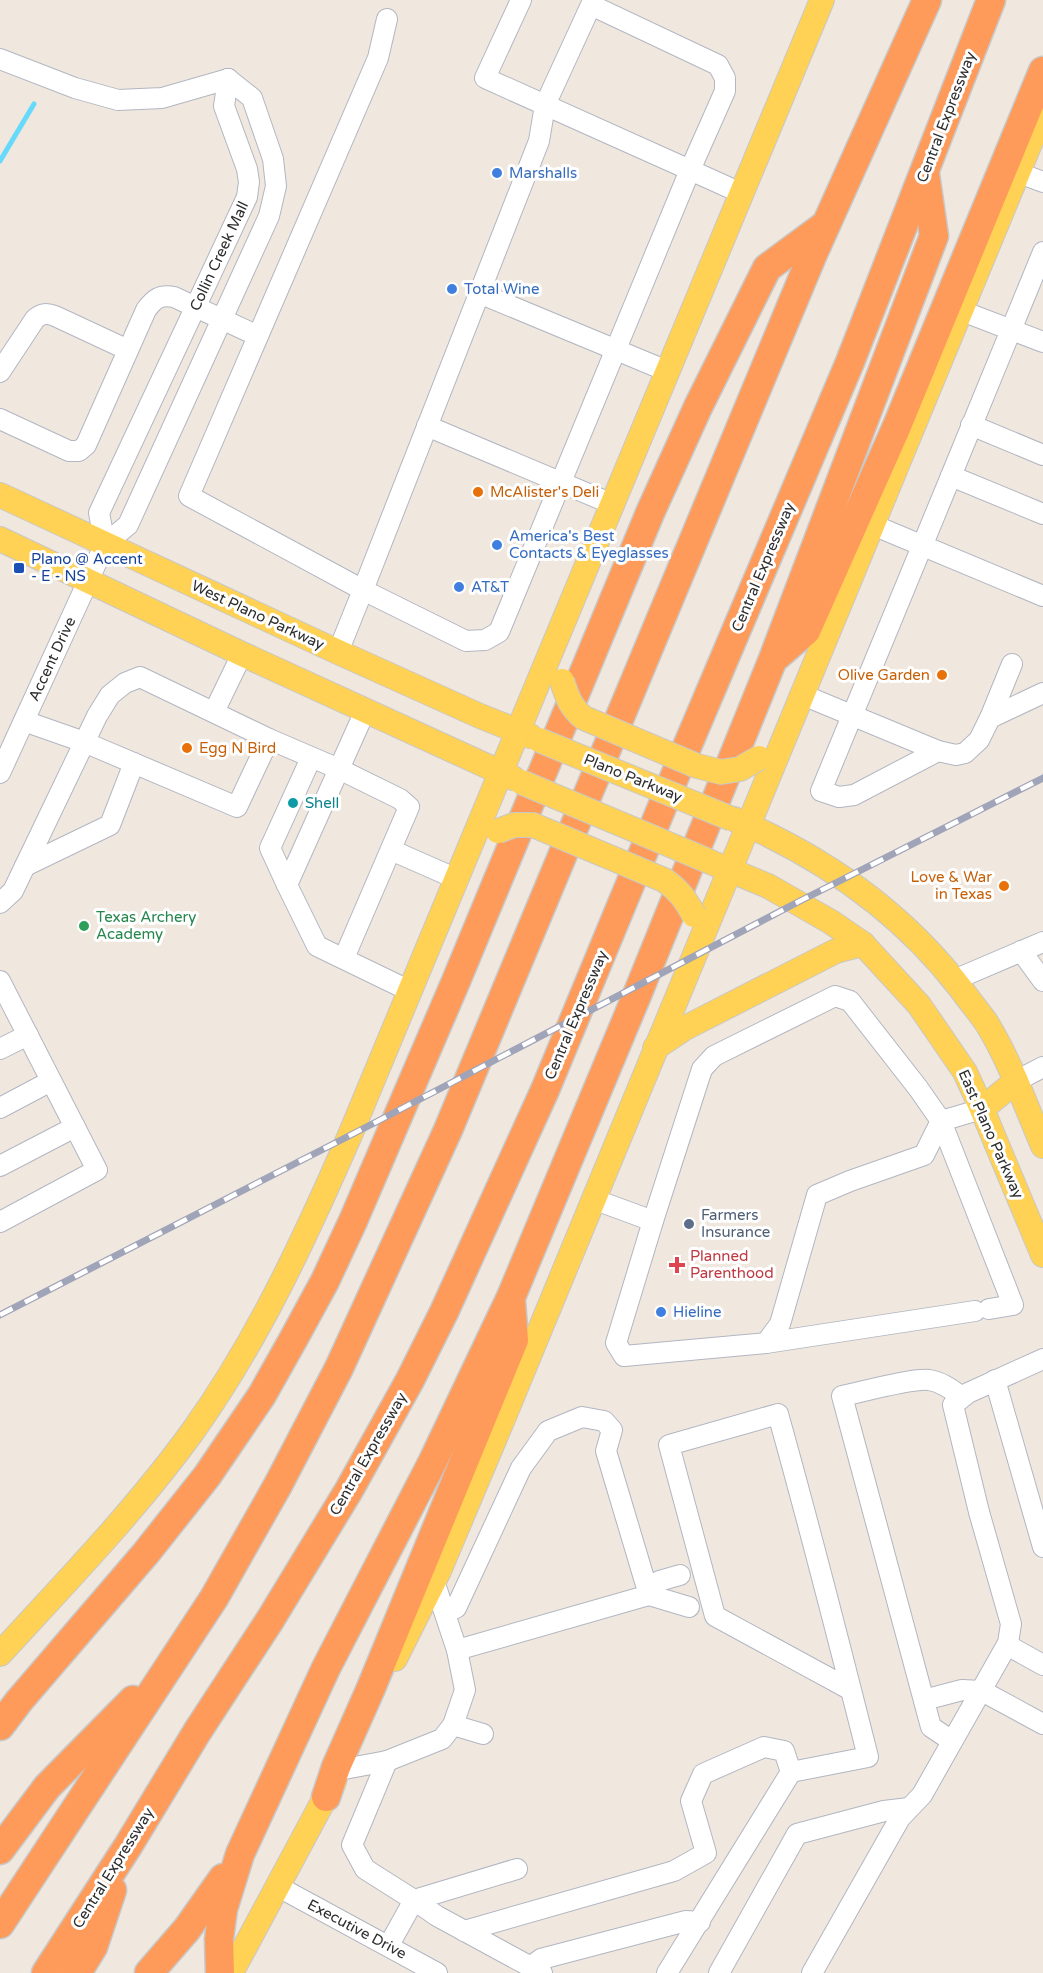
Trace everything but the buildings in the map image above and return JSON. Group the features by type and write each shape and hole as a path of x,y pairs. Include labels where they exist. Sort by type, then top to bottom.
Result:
{"highway":[{"path":"0,1924 179,1654 241,1551 309,1428 422,1190 472,1075 826,225 927,0"},
{"name":"Central Expressway","path":"46,1973 128,1846 196,1732 270,1620 349,1490 410,1380 444,1312 503,1184 583,999 850,362 991,0"},
{"path":"773,659 806,631 897,426 1043,71"},
{"path":"149,1973 204,1907 249,1832 337,1646 458,1411 511,1297 773,659 934,236 925,172"},
{"path":"0,1726 16,1704 146,1553 207,1476 262,1395 294,1338 325,1281 353,1221 456,981 654,504 702,398 767,268 826,225"},
{"path":"326,1797 336,1767 371,1688 514,1340 511,1297"},
{"path":"0,1850 47,1787 179,1654"},
{"path":"220,1973 219,1939 223,1909 249,1832"},
{"path":"77,1973 93,1947 128,1846"}],"main road":[{"path":"0,1654 135,1504 193,1431 234,1368 278,1292 321,1202 458,875 510,777 528,735 557,638 822,0"},
{"path":"231,1973 326,1797 434,1581 655,1048 721,866 740,822 789,729 1043,112"},
{"name":"West Plano Parkway","path":"0,495 338,652 528,735"},
{"path":"0,539 242,654 510,777 721,866"},
{"path":"557,638 562,681 574,710 584,718 697,766 721,772 740,769 759,758 789,729"},
{"name":"Plano Parkway","path":"528,735 740,822"},
{"path":"740,822 815,860 872,898 935,957 985,1021 1004,1054 1043,1146"},
{"path":"458,875 498,831 514,825 533,825 664,880 676,888 687,902 698,926"},
{"name":"East Plano Parkway","path":"721,866 798,902 863,944 919,1005 965,1072 1043,1255"},
{"path":"655,1048 685,1028 836,951 863,944"},
{"path":"982,1109 1016,1081"}],"street":[{"path":"520,0 485,78 741,193"},
{"path":"338,652 363,590 539,141 545,105 586,3 614,7 718,65 725,78 725,91 690,170 499,632 485,640 466,641 363,590 189,496 378,58 387,19"},
{"path":"0,59 75,88 117,100 162,98 228,79"},
{"name":"Collin Creek Mall","path":"228,79 252,98 273,159 276,186 269,216 128,525 105,544 99,513 243,207 248,189 247,169 224,106 228,79"},
{"path":"1018,173 1043,182"},
{"path":"938,751 854,795 839,796 821,791 1043,252"},
{"path":"479,293 668,371"},
{"path":"0,419 69,452 79,451 86,445 146,310 158,297 165,295 174,297 258,336"},
{"path":"962,311 1043,342"},
{"path":"0,372 35,318 48,313 128,350"},
{"path":"971,425 1043,454"},
{"path":"427,426 612,504"},
{"path":"951,476 1043,514"},
{"path":"873,525 1043,596"},
{"name":"Accent Drive","path":"0,773 105,544"},
{"path":"214,712 242,654"},
{"path":"802,695 938,751 956,755 965,753 979,740 1012,664"},
{"path":"0,903 13,891 97,716 110,696 125,682 140,677 400,799 409,807 344,958"},
{"path":"990,718 1043,693"},
{"path":"287,885 365,711"},
{"path":"24,721 84,742 237,807 269,739"},
{"path":"311,758 270,848 317,946 411,991"},
{"path":"25,866 110,825 134,763"},
{"path":"391,850 458,875"},
{"path":"954,980 1043,942"},
{"path":"1021,951 1043,981"},
{"path":"0,1222 97,1170 2,988"},
{"path":"835,996 850,1001 941,1121 1013,1305 766,1343 624,1356 615,1343 653,1221 702,1069 714,1056 835,996"},
{"path":"0,1049 28,1035"},
{"path":"1016,1081 1043,1068"},
{"path":"0,1108 51,1081"},
{"path":"766,1343 780,1324 817,1196 850,1181 924,1155 941,1121 982,1109"},
{"path":"0,1166 75,1127"},
{"path":"593,1199 653,1221"},
{"path":"812,1973 900,1818 922,1795 1007,1645 1011,1624 981,1520 953,1405 968,1393 1043,1359"},
{"path":"952,1741 931,1727 842,1396 929,1380 945,1385 962,1397"},
{"path":"995,1380 1038,1512 1043,1547"},
{"path":"667,1973 791,1772 868,1757 819,1561 778,1413 669,1445 715,1616 851,1690"},
{"path":"456,1608 521,1468 548,1431 582,1417 604,1421 612,1430 606,1451 650,1595"},
{"path":"650,1595 659,1581 680,1575"},
{"path":"339,1770 387,1761 442,1739 453,1725 465,1690 457,1650 434,1581"},
{"path":"457,1650 650,1595 689,1607"},
{"path":"1007,1645 1043,1665"},
{"path":"924,1700 962,1690 982,1691 1043,1724"},
{"path":"453,1725 483,1734"},
{"path":"464,1931 674,1871 706,1853 692,1801 703,1774 764,1747 784,1751 791,1772"},
{"path":"387,1761 352,1845 365,1869 437,1916 536,1970 540,1959 686,1921 699,1922"},
{"path":"719,1973 797,1834 884,1810 909,1809"},
{"path":"389,1946 414,1900 517,1869"},
{"name":"Executive Drive","path":"277,1886 437,1973"}],"waterway":[{"path":"0,161 34,104"}],"railway":[{"path":"0,1315 798,902 1043,778"}],"place":[{"name":"Marshalls","path":"497,173"},
{"name":"Total Wine","path":"452,289"},
{"name":"McAlister's Deli","path":"478,492"},
{"name":"America's Best Contacts & Eyeglasses","path":"497,545"},
{"name":"Plano @ Accent - E - NS","path":"19,568"},
{"name":"AT&T","path":"459,587"},
{"name":"Olive Garden","path":"942,675"},
{"name":"Egg N Bird","path":"187,748"},
{"name":"Shell","path":"293,803"},
{"name":"Love & War in Texas","path":"1004,886"},
{"name":"Texas Archery Academy","path":"84,926"},
{"name":"Farmers Insurance","path":"689,1224"},
{"name":"Planned Parenthood","path":"677,1265"},
{"name":"Hieline","path":"661,1312"}]}
